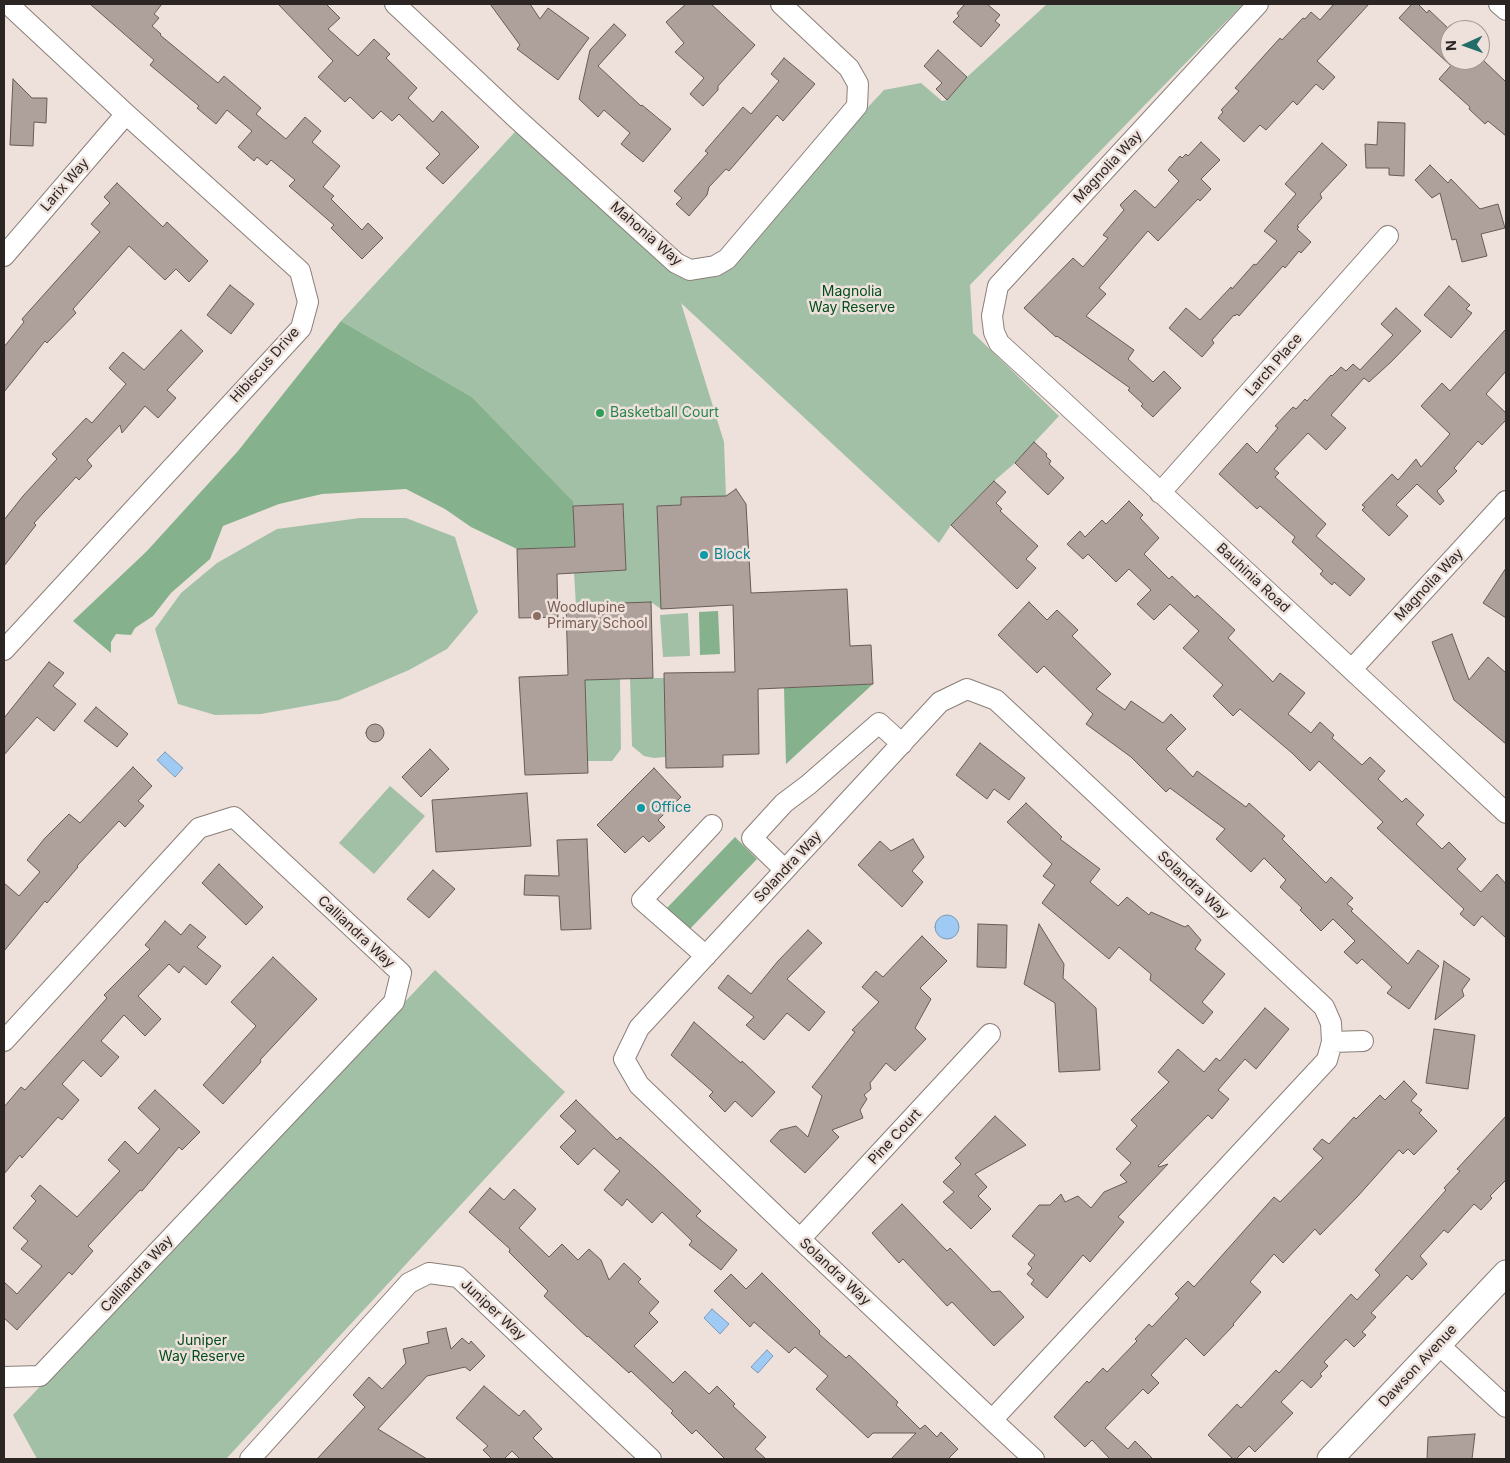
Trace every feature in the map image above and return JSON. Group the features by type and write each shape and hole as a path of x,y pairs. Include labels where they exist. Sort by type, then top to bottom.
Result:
{"main road":[{"name":"Dawson Avenue","path":"1330,1459 1506,1273"}],"street":[{"name":"Hibiscus Drive","path":"4,650 300,328 308,302 300,271 126,114 8,4"},
{"name":"Mahonia Way","path":"395,4 516,118 676,263 690,270 715,266 727,259 857,106 858,84 849,68 781,4"},
{"name":"Magnolia Way","path":"999,343 994,332 992,316 998,286 1258,4"},
{"path":"1499,4 1506,10"},
{"name":"Larix Way","path":"4,256 126,114"},
{"name":"Larch Place","path":"1160,493 1388,236"},
{"name":"Bauhinia Road","path":"999,343 1506,813"},
{"name":"Magnolia Way","path":"1352,669 1506,501"},
{"name":"Solandra Way","path":"992,1420 1327,1060 1332,1042 1331,1022 1324,1007 996,700 967,690 940,702 640,1028 624,1059 639,1085 800,1240 992,1420 1034,1459"},
{"path":"785,870 752,838 784,803 808,786 879,723 902,744"},
{"name":"Calliandra Way","path":"4,1041 199,828 234,817 400,973 394,1002 40,1376 4,1377"},
{"path":"706,956 642,900 712,826"},
{"name":"Pine Court","path":"800,1240 990,1034"},
{"path":"1332,1042 1363,1041"},
{"name":"Juniper Way","path":"250,1459 409,1283 429,1273 458,1278 651,1459"},
{"path":"1439,1344 1506,1407"}],"green space":[{"name":"Magnolia Way Reserve","path":"1047,4 1243,4 970,285 973,333 1059,416 1015,463 994,481 951,525 939,543 681,303 724,442 726,496 681,497 681,505 657,506 661,609 651,602 576,606 574,573 626,570 623,504 573,506 573,501 472,397 341,321 525,121 689,264 726,259 884,90 921,83 942,101 947,100 967,77"},
{"path":"341,321 472,397 573,501 575,547 517,549 471,527 445,509 406,489 322,494 279,504 223,526 210,559 171,593 153,616 135,628 131,635 116,634 111,642 111,653 73,621 147,551 238,451"},
{"path":"360,518 406,518 455,537 478,612 447,649 409,670 339,700 261,714 215,715 178,704 155,629 181,593 217,563 277,529"},
{"path":"718,611 720,654 700,655 699,612"},
{"path":"688,613 690,656 663,657 660,615"},
{"path":"630,678 664,678 666,757 654,758 644,756 632,746"},
{"path":"620,679 621,749 612,761 588,761 585,680"},
{"path":"873,684 786,764 784,688"},
{"path":"390,786 425,816 374,874 339,843"},
{"path":"735,837 757,859 688,931 666,909"},
{"name":"Juniper Way Reserve","path":"435,970 565,1092 226,1459 37,1459 13,1415"}],"water":[{"path":"165,752 183,768 175,777 157,760"},
{"path":"947,915 956,918 959,927 956,936 947,939 938,936 935,927 938,918"},
{"path":"712,1309 729,1324 720,1334 704,1318"},
{"path":"767,1350 773,1356 758,1373 751,1367"}],"building":[{"path":"90,4 162,4 154,14 159,18 152,26 160,35 218,83 224,76 261,108 256,114 286,139 305,117 321,131 312,142 340,166 323,187 334,196 331,199 362,230 368,223 383,238 362,259 331,228 334,225 289,186 295,180 271,160 267,165 257,157 254,161 238,147 252,131 227,110 216,124 197,108 199,106 150,65 154,60"},
{"path":"278,4 326,4 340,18 328,29 358,56 374,39 390,54 386,58 417,88 408,98 433,122 442,111 479,147 443,184 426,168 440,154 399,114 392,121 381,111 373,119 350,97 345,102 318,77 333,61"},
{"path":"490,4 530,4 540,19 548,8 589,38 558,80 517,49 520,45"},
{"path":"686,4 711,4 755,45 718,86 718,90 703,106 690,94 704,78 675,52 684,43 666,22"},
{"path":"965,4 987,4 1000,15 995,21 1000,25 981,47 953,22 959,16 957,13"},
{"path":"1334,4 1369,4 1317,61 1335,77 1323,90 1316,84 1297,105 1293,101 1266,130 1260,125 1244,142 1218,118 1223,112 1221,110 1239,91 1235,88 1280,38 1282,40 1303,18 1305,19 1311,12 1320,20"},
{"path":"1412,4 1418,4 1427,13 1429,10 1440,20 1440,56 1399,18"},
{"path":"614,24 626,35 598,66 641,106 671,129 643,162 621,144 630,133 604,110 598,117 579,99 590,50"},
{"path":"938,50 967,77 947,100 936,89 942,83 924,66"},
{"path":"784,58 815,84 783,121 777,115 729,171 726,169 709,187 707,195 689,216 676,204 682,198 674,191 708,153 705,151 743,107 751,114 779,81 771,74"},
{"path":"1490,67 1506,82 1506,136 1488,121 1485,124 1469,109 1470,107 1439,79 1447,70 1490,70"},
{"path":"13,79 32,98 47,98 46,123 34,122 33,146 10,145"},
{"path":"1378,122 1405,123 1404,176 1389,175 1389,168 1366,168 1365,144 1377,145"},
{"path":"1201,142 1220,160 1201,179 1211,189 1200,201 1198,199 1158,241 1148,231 1099,288 1106,294 1086,316 1134,350 1128,359 1153,382 1164,371 1181,388 1153,417 1128,390 1130,388 1056,337 1024,308 1073,258 1083,267 1108,238 1103,235 1124,210 1120,205 1135,190 1155,208 1179,181 1168,170 1180,156 1182,158 1186,154 1188,156"},
{"path":"1322,143 1347,165 1320,194 1322,198 1297,226 1299,227 1297,229 1311,242 1301,253 1299,251 1285,268 1283,266 1239,316 1237,314 1234,315 1212,340 1214,343 1202,357 1169,328 1186,308 1200,320 1231,287 1232,289 1254,264 1256,265 1277,241 1264,231 1296,194 1285,184"},
{"path":"1430,165 1448,183 1451,179 1480,209 1498,204 1505,228 1481,234 1487,256 1462,262 1456,239 1452,240 1440,193 1432,198 1415,180"},
{"path":"117,183 163,227 167,222 208,261 189,282 176,269 165,280 129,246 73,309 76,313 47,343 45,341 4,392 4,347 24,322 22,319 100,232 91,224 110,203 104,197"},
{"path":"230,285 254,304 231,334 207,315"},
{"path":"1449,286 1470,305 1466,309 1472,313 1451,338 1424,315"},
{"path":"1396,308 1421,331 1369,382 1364,378 1331,415 1346,428 1326,450 1308,433 1274,469 1279,473 1275,477 1326,524 1316,536 1365,579 1350,596 1334,582 1332,585 1320,574 1323,571 1292,542 1295,537 1260,506 1257,509 1219,474 1247,443 1257,453 1278,428 1275,426 1293,407 1296,409 1305,399 1307,401 1341,367 1346,371 1353,364 1360,370 1393,335 1381,324"},
{"path":"1506,329 1506,371 1486,394 1506,413 1506,420 1482,445 1478,441 1454,468 1457,471 1437,491 1444,501 1440,505 1417,484 1396,505 1408,516 1389,536 1362,510 1365,507 1362,505 1392,474 1398,480 1416,459 1421,467 1450,434 1421,406 1442,383 1450,391"},
{"path":"181,330 203,351 167,390 176,398 158,418 145,406 122,433 120,425 87,460 92,466 79,480 76,477 34,523 36,525 4,566 4,520 57,459 52,454 86,418 92,423 126,384 109,368 123,352 144,370"},
{"path":"1034,442 1047,454 1046,456 1051,461 1049,464 1064,478 1048,495 1015,463"},
{"path":"994,481 1006,492 996,503 1002,509 1000,511 1038,546 1026,559 1036,568 1017,589 951,525"},
{"path":"736,489 746,504 751,593 847,589 850,646 871,645 873,684 758,689 759,754 723,755 723,767 666,768 664,673 735,672 733,605 661,609 657,506 681,505 681,497 726,496"},
{"path":"1129,501 1143,515 1140,518 1159,538 1144,554 1169,579 1172,576 1195,598 1197,595 1235,630 1228,638 1273,682 1280,673 1305,693 1288,714 1311,733 1320,722 1334,735 1332,738 1362,765 1370,757 1385,771 1378,779 1402,802 1406,798 1424,815 1416,824 1442,849 1449,842 1466,859 1457,869 1481,892 1497,874 1506,884 1506,938 1482,916 1474,926 1460,914 1464,909 1377,828 1383,822 1319,761 1310,771 1292,753 1240,709 1233,716 1213,696 1223,685 1183,648 1199,631 1170,604 1154,620 1137,604 1151,590 1129,569 1116,582 1088,554 1083,559 1067,544 1080,531 1085,537 1102,520 1106,524"},
{"path":"623,504 626,570 557,574 558,617 519,618 517,549 575,547 573,506"},
{"path":"1506,568 1506,618 1483,603"},
{"path":"651,602 653,678 585,680 588,773 525,775 519,677 568,675 566,605"},
{"path":"1029,602 1047,620 1057,610 1078,630 1072,636 1111,674 1096,689 1125,710 1131,701 1163,723 1171,714 1186,729 1166,749 1193,777 1197,771 1246,807 1249,803 1285,836 1282,839 1326,883 1331,877 1353,898 1347,904 1353,909 1351,911 1408,964 1418,950 1439,966 1409,1009 1387,993 1392,987 1362,959 1357,964 1344,952 1355,941 1333,919 1321,931 1300,910 1302,908 1280,887 1286,880 1264,858 1251,872 1216,839 1225,829 1170,788 1166,792 1131,757 1086,724 1093,714 1044,666 1037,673 998,635"},
{"path":"1452,634 1469,680 1488,657 1506,673 1506,744 1454,700 1432,642"},
{"path":"49,662 64,673 53,686 76,704 54,731 37,717 4,755 4,718"},
{"path":"96,707 128,734 117,747 84,721"},
{"path":"375,724 381,727 384,733 381,739 375,742 369,739 366,733 369,727"},
{"path":"980,743 1025,778 1009,800 994,789 987,799 956,775"},
{"path":"430,749 449,769 421,797 402,777"},
{"path":"133,767 152,786 138,801 144,806 125,827 119,821 77,866 47,903 45,901 4,951 4,883 19,896 40,872 27,860 45,838 69,814 80,823"},
{"name":"Office","path":"654,768 681,797 658,820 665,827 649,842 643,836 625,853 597,825"},
{"path":"527,793 531,846 436,852 432,800"},
{"path":"1026,803 1062,837 1060,839 1100,869 1090,882 1118,906 1127,897 1149,915 1151,912 1185,927 1188,925 1201,940 1195,949 1225,974 1202,1002 1213,1012 1203,1024 1150,980 1151,974 1119,947 1109,959 1042,903 1055,885 1043,876 1052,864 1007,822"},
{"path":"587,839 591,929 561,930 559,896 524,895 525,875 559,876 557,840"},
{"path":"913,839 924,857 912,871 923,882 902,907 858,865 880,841 891,851"},
{"path":"219,864 263,907 246,925 202,883"},
{"path":"433,870 455,889 429,918 407,899"},
{"path":"165,921 181,935 190,924 206,937 197,947 221,966 206,985 184,966 179,973 169,964 138,996 161,1019 145,1036 124,1015 101,1041 119,1057 101,1077 83,1060 62,1084 79,1100 62,1120 58,1117 22,1158 20,1155 4,1174 4,1107 21,1087 25,1090 107,998 104,995 150,949 145,945"},
{"path":"978,924 1007,925 1006,968 977,967"},
{"path":"1039,924 1064,964 1063,978 1096,1008 1100,1070 1059,1072 1055,1003 1024,984"},
{"path":"808,930 822,943 787,979 825,1012 809,1031 787,1013 764,1040 746,1025 754,1017 718,988 728,975 751,994 778,961"},
{"path":"922,936 947,961 920,988 931,999 915,1028 926,1039 895,1071 886,1063 870,1083 871,1089 864,1095 867,1099 860,1110 863,1118 832,1130 839,1137 805,1173 770,1141 780,1130 796,1126 808,1137 822,1096 812,1087 855,1032 852,1030 879,1002 862,987 876,971 883,977"},
{"path":"273,957 317,999 260,1060 261,1062 223,1104 203,1085 256,1026 231,1002"},
{"path":"1444,961 1470,979 1462,990 1464,996 1435,1020"},
{"path":"1265,1008 1289,1029 1256,1069 1245,1059 1218,1090 1229,1099 1212,1119 1208,1115 1158,1166 1168,1164 1118,1217 1124,1222 1090,1262 1083,1255 1047,1298 1031,1284 1034,1280 1027,1274 1032,1268 1028,1264 1035,1255 1012,1236 1039,1205 1050,1205 1061,1194 1065,1202 1078,1196 1091,1208 1104,1192 1127,1182 1120,1175 1131,1163 1116,1149 1137,1126 1131,1120 1169,1082 1158,1072 1178,1049 1204,1072 1216,1058 1220,1061"},
{"path":"694,1022 741,1063 742,1061 775,1092 752,1117 735,1101 725,1112 709,1096 713,1092 671,1055"},
{"path":"1434,1029 1475,1035 1468,1089 1426,1083"},
{"path":"1404,1081 1417,1094 1411,1101 1422,1110 1419,1113 1437,1131 1414,1155 1408,1149 1403,1154 1399,1150 1320,1235 1315,1229 1283,1263 1274,1254 1250,1282 1261,1292 1234,1325 1204,1356 1186,1338 1151,1375 1159,1383 1148,1394 1143,1389 1105,1428 1128,1449 1135,1441 1153,1459 1110,1459 1092,1440 1085,1447 1054,1417 1087,1381 1089,1383 1103,1368 1107,1372 1137,1341 1135,1339 1149,1324 1152,1327 1179,1298 1175,1294 1188,1281 1194,1287 1274,1197 1280,1202 1323,1158 1313,1149 1322,1139 1329,1144 1354,1117 1356,1119 1380,1095 1385,1100"},
{"path":"155,1090 200,1132 182,1150 179,1147 142,1191 140,1190 88,1246 93,1251 72,1275 69,1272 17,1330 4,1318 4,1282 17,1294 42,1266 21,1249 28,1241 13,1228 36,1201 31,1196 40,1185 77,1217 120,1171 108,1160 125,1141 138,1154 160,1129 138,1108"},
{"path":"576,1100 617,1140 620,1137 655,1168 701,1211 696,1216 737,1250 721,1270 689,1245 692,1241 662,1212 652,1223 627,1199 622,1206 604,1190 620,1171 594,1148 578,1165 560,1147 576,1131 560,1116"},
{"path":"995,1116 1026,1145 975,1174 987,1187 978,1196 991,1209 971,1229 943,1202 954,1192 943,1182 961,1164 955,1158"},
{"path":"1506,1116 1506,1180 1490,1196 1492,1198 1481,1210 1474,1204 1448,1233 1444,1230 1420,1256 1427,1264 1412,1280 1407,1275 1371,1313 1376,1317 1362,1332 1366,1335 1354,1347 1346,1339 1324,1362 1328,1366 1311,1388 1302,1380 1281,1402 1293,1413 1255,1452 1249,1446 1236,1459 1233,1459 1208,1435 1237,1404 1241,1408 1276,1370 1279,1373 1351,1294 1357,1300 1380,1275 1375,1270 1446,1190 1444,1188 1460,1171 1457,1169"},
{"path":"490,1188 504,1200 514,1189 536,1209 519,1228 549,1257 562,1244 578,1260 589,1249 601,1260 609,1280 624,1263 641,1279 638,1282 659,1302 649,1313 658,1322 634,1346 673,1383 685,1371 709,1394 717,1386 735,1404 733,1406 766,1437 755,1449 766,1459 725,1459 696,1430 692,1434 671,1413 673,1411 631,1371 629,1373 587,1337 544,1296 548,1291 509,1252 510,1249 469,1212"},
{"path":"902,1204 947,1251 950,1248 992,1292 1000,1291 1024,1317 994,1346 952,1302 947,1306 903,1259 899,1263 872,1233"},
{"path":"762,1273 820,1331 819,1334 846,1358 849,1355 898,1402 896,1405 920,1429 925,1425 937,1437 941,1432 958,1449 948,1459 891,1459 916,1433 873,1433 868,1438 816,1389 828,1376 795,1347 789,1353 754,1322 750,1327 714,1291 731,1274 746,1289"},
{"path":"446,1328 451,1349 462,1338 469,1344 471,1341 485,1356 470,1371 465,1367 427,1376 378,1429 427,1459 317,1459 365,1407 353,1395 369,1377 382,1389 406,1363 403,1349 429,1343 427,1332"},
{"path":"484,1386 519,1416 524,1410 542,1429 533,1438 554,1459 520,1459 512,1451 504,1459 492,1459 483,1450 488,1446 456,1418"},
{"path":"1475,1434 1472,1459 1427,1459 1428,1437"}],"place":[{"name":"Basketball Court","path":"600,413"},
{"name":"Block","path":"704,555"},
{"name":"Woodlupine Primary School","path":"537,616"},
{"name":"Office","path":"641,808"}]}
